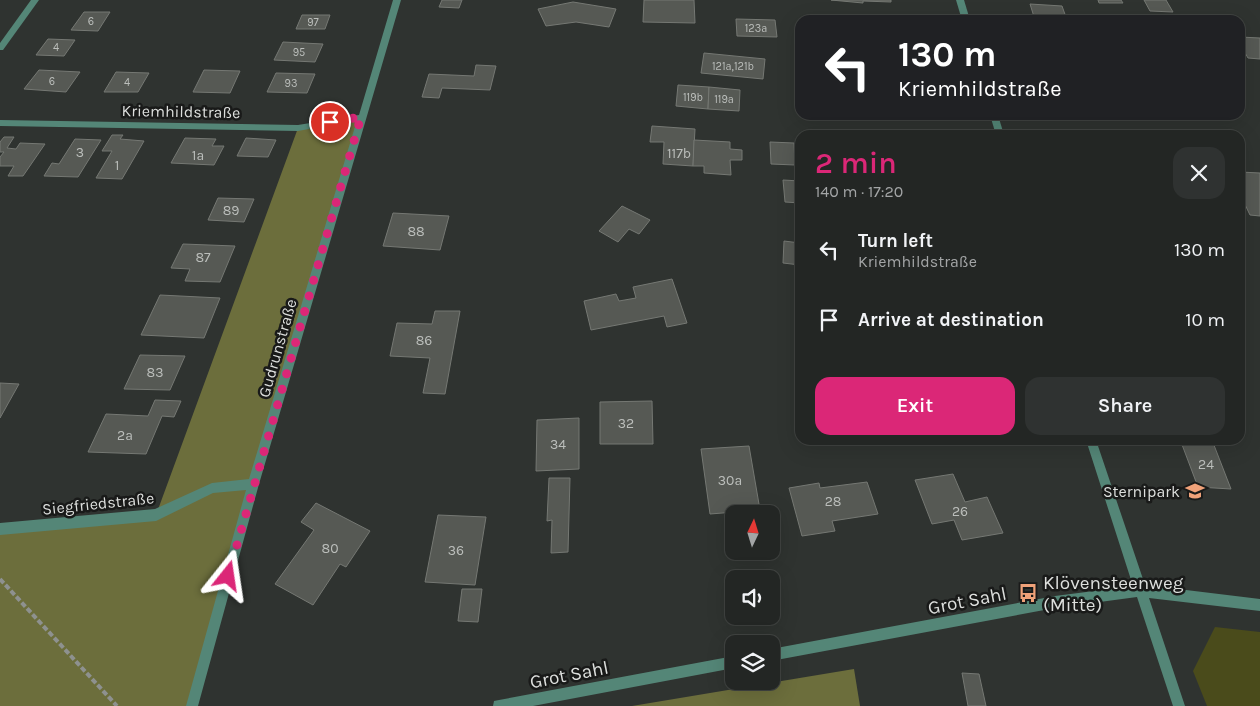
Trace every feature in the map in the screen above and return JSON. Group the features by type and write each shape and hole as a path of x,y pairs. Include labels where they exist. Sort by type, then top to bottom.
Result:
{"street":[{"path":"0,48 35,0"},
{"name":"Gudrunstraße","path":"192,706 253,484 397,0"},
{"path":"960,0 964,15"},
{"name":"Kriemhildstraße","path":"0,123 298,128 361,117"},
{"path":"1093,445 1179,706"},
{"name":"Siegfriedstraße","path":"0,529 156,515 212,488 253,484"},
{"name":"Grot Sahl","path":"780,653 1055,602 1141,591 1260,605"},
{"name":"Grot Sahl","path":"499,706 725,664"}],"path":[{"path":"0,579 116,706"}],"shaded area":[{"path":"1215,627 1260,632 1260,706 1207,706 1193,671"}],"green space":[{"path":"361,117 192,706 0,706 0,529 156,515 298,128"},
{"path":"854,669 860,706 632,706 728,690 780,690 780,681"}],"building":[{"path":"442,0 462,0 459,8 439,7"},
{"path":"644,0 694,0 695,23 643,22"},
{"path":"831,0 891,0 891,2 863,1 863,3"},
{"path":"1098,0 1121,0 1123,3 1099,3"},
{"path":"1144,0 1166,0 1173,12 1150,11"},
{"path":"573,2 616,9 609,27 576,22 546,26 538,9"},
{"path":"1030,4 1062,6 1065,15 1033,15"},
{"path":"84,12 110,12 98,31 71,30"},
{"path":"302,15 330,15 325,29 296,29"},
{"path":"736,19 775,20 777,37 737,36"},
{"path":"1245,37 1260,38 1260,59 1248,58 1245,53"},
{"path":"48,39 75,40 64,56 36,55"},
{"path":"283,42 323,44 315,62 274,60"},
{"path":"704,53 765,59 763,79 701,73"},
{"path":"476,65 496,66 490,90 442,88 439,98 422,97 429,74 474,76"},
{"path":"39,70 80,72 66,92 24,89"},
{"path":"204,70 240,71 230,93 193,92"},
{"path":"116,72 149,73 138,92 104,92"},
{"path":"276,73 315,74 307,93 267,92"},
{"path":"678,85 709,87 708,109 676,106"},
{"path":"709,87 740,90 739,111 708,109"},
{"path":"652,126 695,129 693,166 663,164 664,142 650,142"},
{"path":"112,135 123,135 120,139 144,141 122,179 96,178 112,151 102,151"},
{"path":"4,137 14,137 7,148 16,149 20,143 45,144 23,176 8,176 14,166 0,166 0,157 4,152 0,152 0,142"},
{"path":"185,138 216,139 212,146 224,146 214,165 171,163"},
{"path":"246,138 276,140 268,157 237,156"},
{"path":"75,139 101,140 78,177 44,176 52,163 59,164"},
{"path":"694,140 730,142 730,149 742,150 742,160 730,160 731,175 704,173 704,166 693,166"},
{"path":"770,142 794,143 795,165 771,164"},
{"path":"1245,172 1260,173 1260,216 1250,215 1245,204"},
{"path":"783,180 795,181 795,203 785,202"},
{"path":"218,198 254,199 244,222 208,220"},
{"path":"622,206 650,220 639,234 629,229 618,242 599,231"},
{"path":"393,213 449,216 440,250 383,246"},
{"path":"784,241 795,242 795,264 783,263"},
{"path":"183,244 235,246 220,282 185,281 190,269 171,268"},
{"path":"672,279 687,323 667,327 664,316 591,330 584,301 616,294 619,301 636,298 633,287"},
{"path":"160,295 220,298 204,338 141,335"},
{"path":"435,311 460,311 445,394 423,393 430,358 390,356 397,323 432,324"},
{"path":"140,355 185,356 170,390 124,389"},
{"path":"0,383 19,384 0,418"},
{"path":"155,400 181,401 174,417 162,416 146,454 88,452 106,414 148,416"},
{"path":"652,401 653,444 600,444 600,402"},
{"path":"579,418 579,469 536,471 537,420"},
{"path":"1182,445 1214,445 1231,489 1198,487"},
{"path":"749,446 759,505 725,505 725,513 710,514 701,449"},
{"path":"953,474 965,502 987,497 1003,533 962,540 954,520 932,524 915,480"},
{"path":"549,478 570,478 568,552 551,553 552,520 547,521"},
{"path":"867,482 878,514 832,521 835,531 802,536 789,488 819,483 820,488"},
{"path":"316,503 370,531 346,567 340,564 313,605 275,584 314,530 301,522"},
{"path":"438,515 486,517 475,585 425,582"},
{"path":"462,589 482,589 478,622 458,621"},
{"path":"962,673 979,674 986,706 968,706"}],"place":[{"name":"Sternipark","path":"1195,491"},
{"name":"Klövensteenweg (Mitte)","path":"1028,593"}],"route":[{"path":"228,576 253,484 361,117 330,122"}]}
